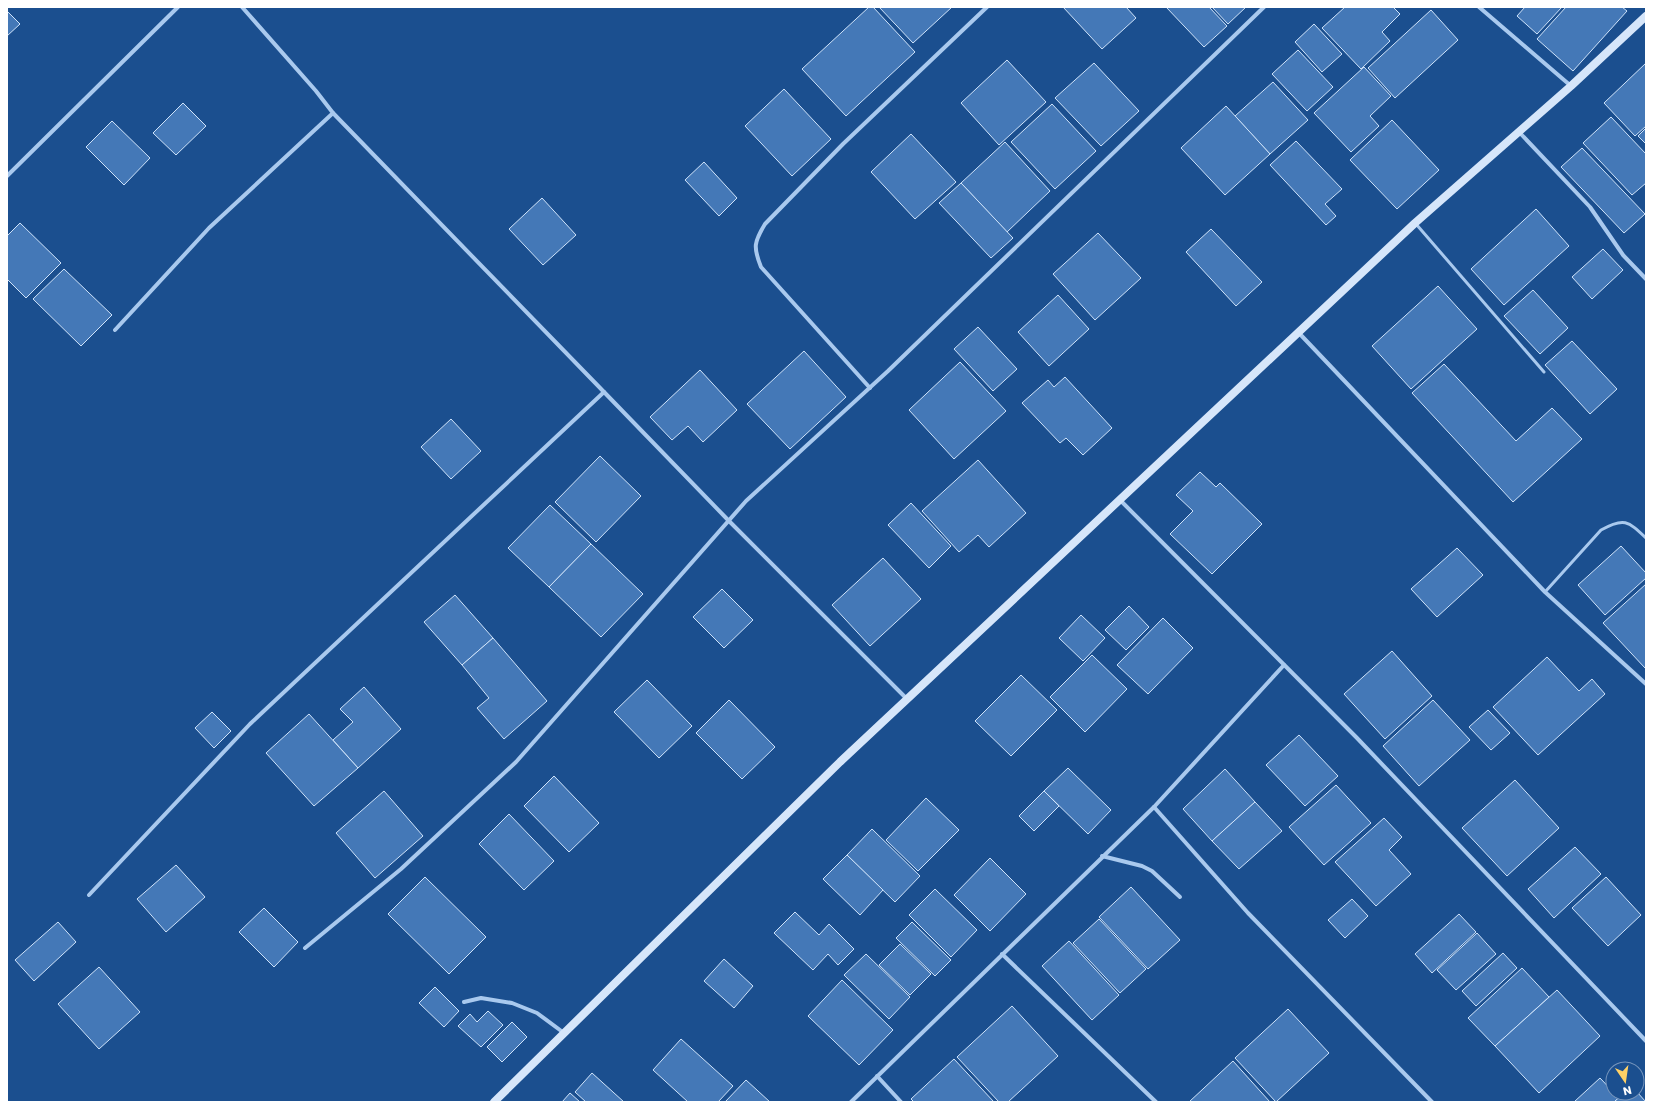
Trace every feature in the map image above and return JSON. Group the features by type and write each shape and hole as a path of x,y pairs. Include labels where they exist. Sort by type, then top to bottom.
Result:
{"street":[{"path":"7,176 178,7"},
{"path":"242,7 316,91 333,113 729,521 907,700"},
{"path":"870,388 761,267 756,254 756,239 765,224 843,144 987,7"},
{"path":"305,948 401,869 516,762 746,500 870,388 1132,137 1264,7"},
{"path":"1479,7 1572,86"},
{"path":"494,1102 840,762 1415,223 1572,86 1646,16"},
{"path":"115,330 209,228 333,113"},
{"path":"1519,132 1590,206 1623,255 1646,279"},
{"path":"1298,332 1545,592 1646,684"},
{"path":"89,895 250,724 604,392"},
{"path":"1119,500 1357,738 1646,1041"},
{"path":"851,1102 1154,807 1284,665"},
{"path":"1154,807 1248,913 1432,1102"},
{"path":"1102,856 1142,866 1152,871 1180,897"},
{"path":"1002,954 1156,1102"},
{"path":"464,1002 481,998 512,1003 537,1013 564,1033"},
{"path":"878,1076 901,1102"}],"lane":[{"path":"1415,223 1544,372"},
{"path":"1545,592 1601,530 1612,524 1622,521 1631,524 1646,538"}],"building":[{"path":"869,7 873,7 915,52 846,116 802,69"},
{"path":"879,7 952,7 913,43"},
{"path":"1063,7 1126,7 1136,18 1102,49"},
{"path":"1166,7 1209,7 1227,26 1204,47"},
{"path":"1212,7 1246,7 1228,24"},
{"path":"1345,7 1393,7 1400,14 1382,32 1390,41 1361,69 1322,28"},
{"path":"1525,7 1562,7 1537,34 1517,16"},
{"path":"1566,7 1622,7 1627,11 1573,71 1537,39"},
{"path":"1431,10 1458,40 1395,98 1368,68"},
{"path":"7,11 20,24 7,36"},
{"path":"1314,24 1342,54 1322,72 1295,42"},
{"path":"1298,50 1333,87 1307,111 1272,74"},
{"path":"1007,60 1046,102 999,145 961,103"},
{"path":"1094,63 1139,111 1101,146 1055,98"},
{"path":"1646,63 1646,126 1635,136 1604,103"},
{"path":"1364,67 1391,96 1370,116 1379,126 1351,152 1314,113"},
{"path":"1273,82 1308,120 1270,154 1235,116"},
{"path":"784,89 831,139 792,176 745,126"},
{"path":"183,103 206,126 176,155 153,133"},
{"path":"1052,104 1096,151 1055,189 1011,142"},
{"path":"1226,106 1270,154 1225,195 1181,148"},
{"path":"1611,117 1646,154 1646,183 1632,195 1583,143"},
{"path":"1392,120 1439,170 1397,209 1350,160"},
{"path":"112,121 150,158 124,185 86,147"},
{"path":"1646,128 1646,144 1638,136"},
{"path":"911,134 956,182 915,219 871,172"},
{"path":"1296,141 1342,189 1325,204 1336,216 1326,225 1270,165"},
{"path":"1005,142 1050,191 1007,232 961,183"},
{"path":"1582,148 1645,214 1624,233 1561,167"},
{"path":"704,162 737,198 719,216 685,180"},
{"path":"961,183 1013,238 991,258 939,203"},
{"path":"542,198 576,235 543,265 509,229"},
{"path":"1536,209 1569,246 1504,305 1471,269"},
{"path":"20,223 61,263 26,298 7,279 7,236"},
{"path":"1211,229 1262,282 1236,306 1186,252"},
{"path":"1098,233 1141,278 1095,320 1053,274"},
{"path":"1603,249 1623,270 1592,299 1572,277"},
{"path":"64,269 112,315 81,346 33,299"},
{"path":"1438,286 1477,329 1411,389 1372,346"},
{"path":"1533,290 1568,328 1540,354 1504,316"},
{"path":"1058,295 1089,329 1049,366 1018,332"},
{"path":"978,327 1017,369 993,391 954,349"},
{"path":"1572,341 1617,389 1590,414 1545,365"},
{"path":"804,351 846,397 790,449 747,404"},
{"path":"960,362 1006,411 954,459 909,410"},
{"path":"1444,364 1516,441 1552,408 1582,439 1513,502 1412,393"},
{"path":"700,370 737,410 703,442 688,426 672,440 650,417"},
{"path":"1065,377 1112,428 1083,455 1066,438 1060,443 1022,403 1048,380 1054,387"},
{"path":"451,419 481,451 451,479 421,447"},
{"path":"600,456 641,496 596,542 555,502"},
{"path":"978,460 1026,513 989,547 978,535 959,552 922,511"},
{"path":"1200,472 1216,487 1220,483 1262,524 1212,574 1170,534 1193,511 1176,495"},
{"path":"911,503 951,546 929,568 888,525"},
{"path":"550,505 591,544 549,587 508,548"},
{"path":"591,544 643,594 601,637 549,587"},
{"path":"1621,546 1646,573 1646,578 1605,615 1578,585"},
{"path":"1457,548 1483,575 1437,617 1411,589"},
{"path":"883,558 921,599 870,646 832,605"},
{"path":"1646,584 1646,668 1645,668 1603,623"},
{"path":"722,589 753,620 724,648 693,617"},
{"path":"455,595 493,638 462,665 424,622"},
{"path":"1129,606 1149,627 1126,650 1105,630"},
{"path":"1081,615 1105,638 1083,661 1059,638"},
{"path":"1163,618 1193,648 1148,694 1117,665"},
{"path":"493,638 547,701 504,739 477,708 489,698 462,665"},
{"path":"1392,651 1432,696 1385,739 1344,694"},
{"path":"1092,655 1127,689 1085,732 1050,697"},
{"path":"1547,657 1579,691 1592,679 1605,694 1538,755 1493,707"},
{"path":"1021,675 1057,710 1011,756 975,721"},
{"path":"647,680 692,726 659,758 614,712"},
{"path":"364,687 401,729 358,768 333,740 353,722 340,709"},
{"path":"729,700 775,747 742,779 696,733"},
{"path":"1433,700 1470,740 1419,786 1383,746"},
{"path":"1488,710 1510,733 1491,750 1469,727"},
{"path":"212,712 231,731 214,748 195,728"},
{"path":"309,714 358,768 314,806 266,753"},
{"path":"1299,735 1338,776 1305,806 1266,765"},
{"path":"1068,768 1111,810 1088,834 1044,791"},
{"path":"1225,769 1255,802 1212,841 1183,809"},
{"path":"554,776 599,823 569,852 524,806"},
{"path":"1515,780 1559,828 1507,876 1462,828"},
{"path":"1336,785 1371,823 1324,865 1289,827"},
{"path":"384,791 423,836 375,878 336,833"},
{"path":"1044,791 1059,806 1034,831 1019,816"},
{"path":"926,798 959,830 918,871 886,840"},
{"path":"1255,802 1282,831 1239,869 1212,841"},
{"path":"509,814 554,861 524,890 479,844"},
{"path":"1384,818 1402,837 1389,850 1411,874 1376,906 1335,862"},
{"path":"872,829 920,876 895,902 847,855"},
{"path":"1575,847 1601,874 1554,918 1528,889"},
{"path":"847,855 883,890 860,915 823,879"},
{"path":"990,858 1026,894 990,931 954,895"},
{"path":"176,865 205,897 166,932 137,899"},
{"path":"425,877 486,937 449,974 388,914"},
{"path":"1606,877 1641,915 1608,946 1572,908"},
{"path":"1131,887 1180,940 1148,969 1099,917"},
{"path":"935,889 977,930 951,957 909,915"},
{"path":"1352,899 1368,916 1345,938 1328,920"},
{"path":"264,908 298,942 274,967 239,932"},
{"path":"795,912 819,935 829,924 854,949 838,965 828,954 813,970 774,933"},
{"path":"1459,914 1476,932 1432,973 1415,954"},
{"path":"1099,919 1146,969 1120,993 1073,943"},
{"path":"58,922 76,942 34,981 15,960"},
{"path":"912,922 951,960 935,976 896,938"},
{"path":"1477,933 1496,954 1456,990 1437,970"},
{"path":"1069,941 1119,995 1092,1020 1042,966"},
{"path":"900,944 931,974 910,995 879,965"},
{"path":"1503,953 1517,968 1476,1006 1462,991"},
{"path":"866,954 910,997 889,1019 844,975"},
{"path":"724,959 753,986 734,1008 704,981"},
{"path":"99,967 140,1012 99,1049 58,1004"},
{"path":"1522,968 1549,997 1495,1046 1468,1018"},
{"path":"842,980 893,1030 859,1065 808,1016"},
{"path":"435,987 459,1011 444,1027 419,1003"},
{"path":"1557,990 1600,1036 1539,1093 1495,1046"},
{"path":"1012,1006 1058,1056 1008,1102 999,1102 957,1057"},
{"path":"1288,1009 1329,1053 1276,1102 1235,1058"},
{"path":"488,1011 503,1025 481,1047 458,1026 470,1014 477,1022"},
{"path":"512,1022 527,1037 502,1062 487,1047"},
{"path":"681,1039 733,1086 718,1102 688,1102 653,1070"},
{"path":"954,1059 994,1102 914,1102 911,1099"},
{"path":"1233,1061 1270,1102 1189,1102"},
{"path":"592,1073 624,1102 586,1102 575,1092"},
{"path":"1600,1078 1605,1083 1605,1101 1615,1101 1614,1102 1574,1102"},
{"path":"746,1080 770,1102 725,1102"},
{"path":"570,1093 580,1102 562,1102"},
{"path":"1645,1101 1646,1102 1614,1102"}]}
